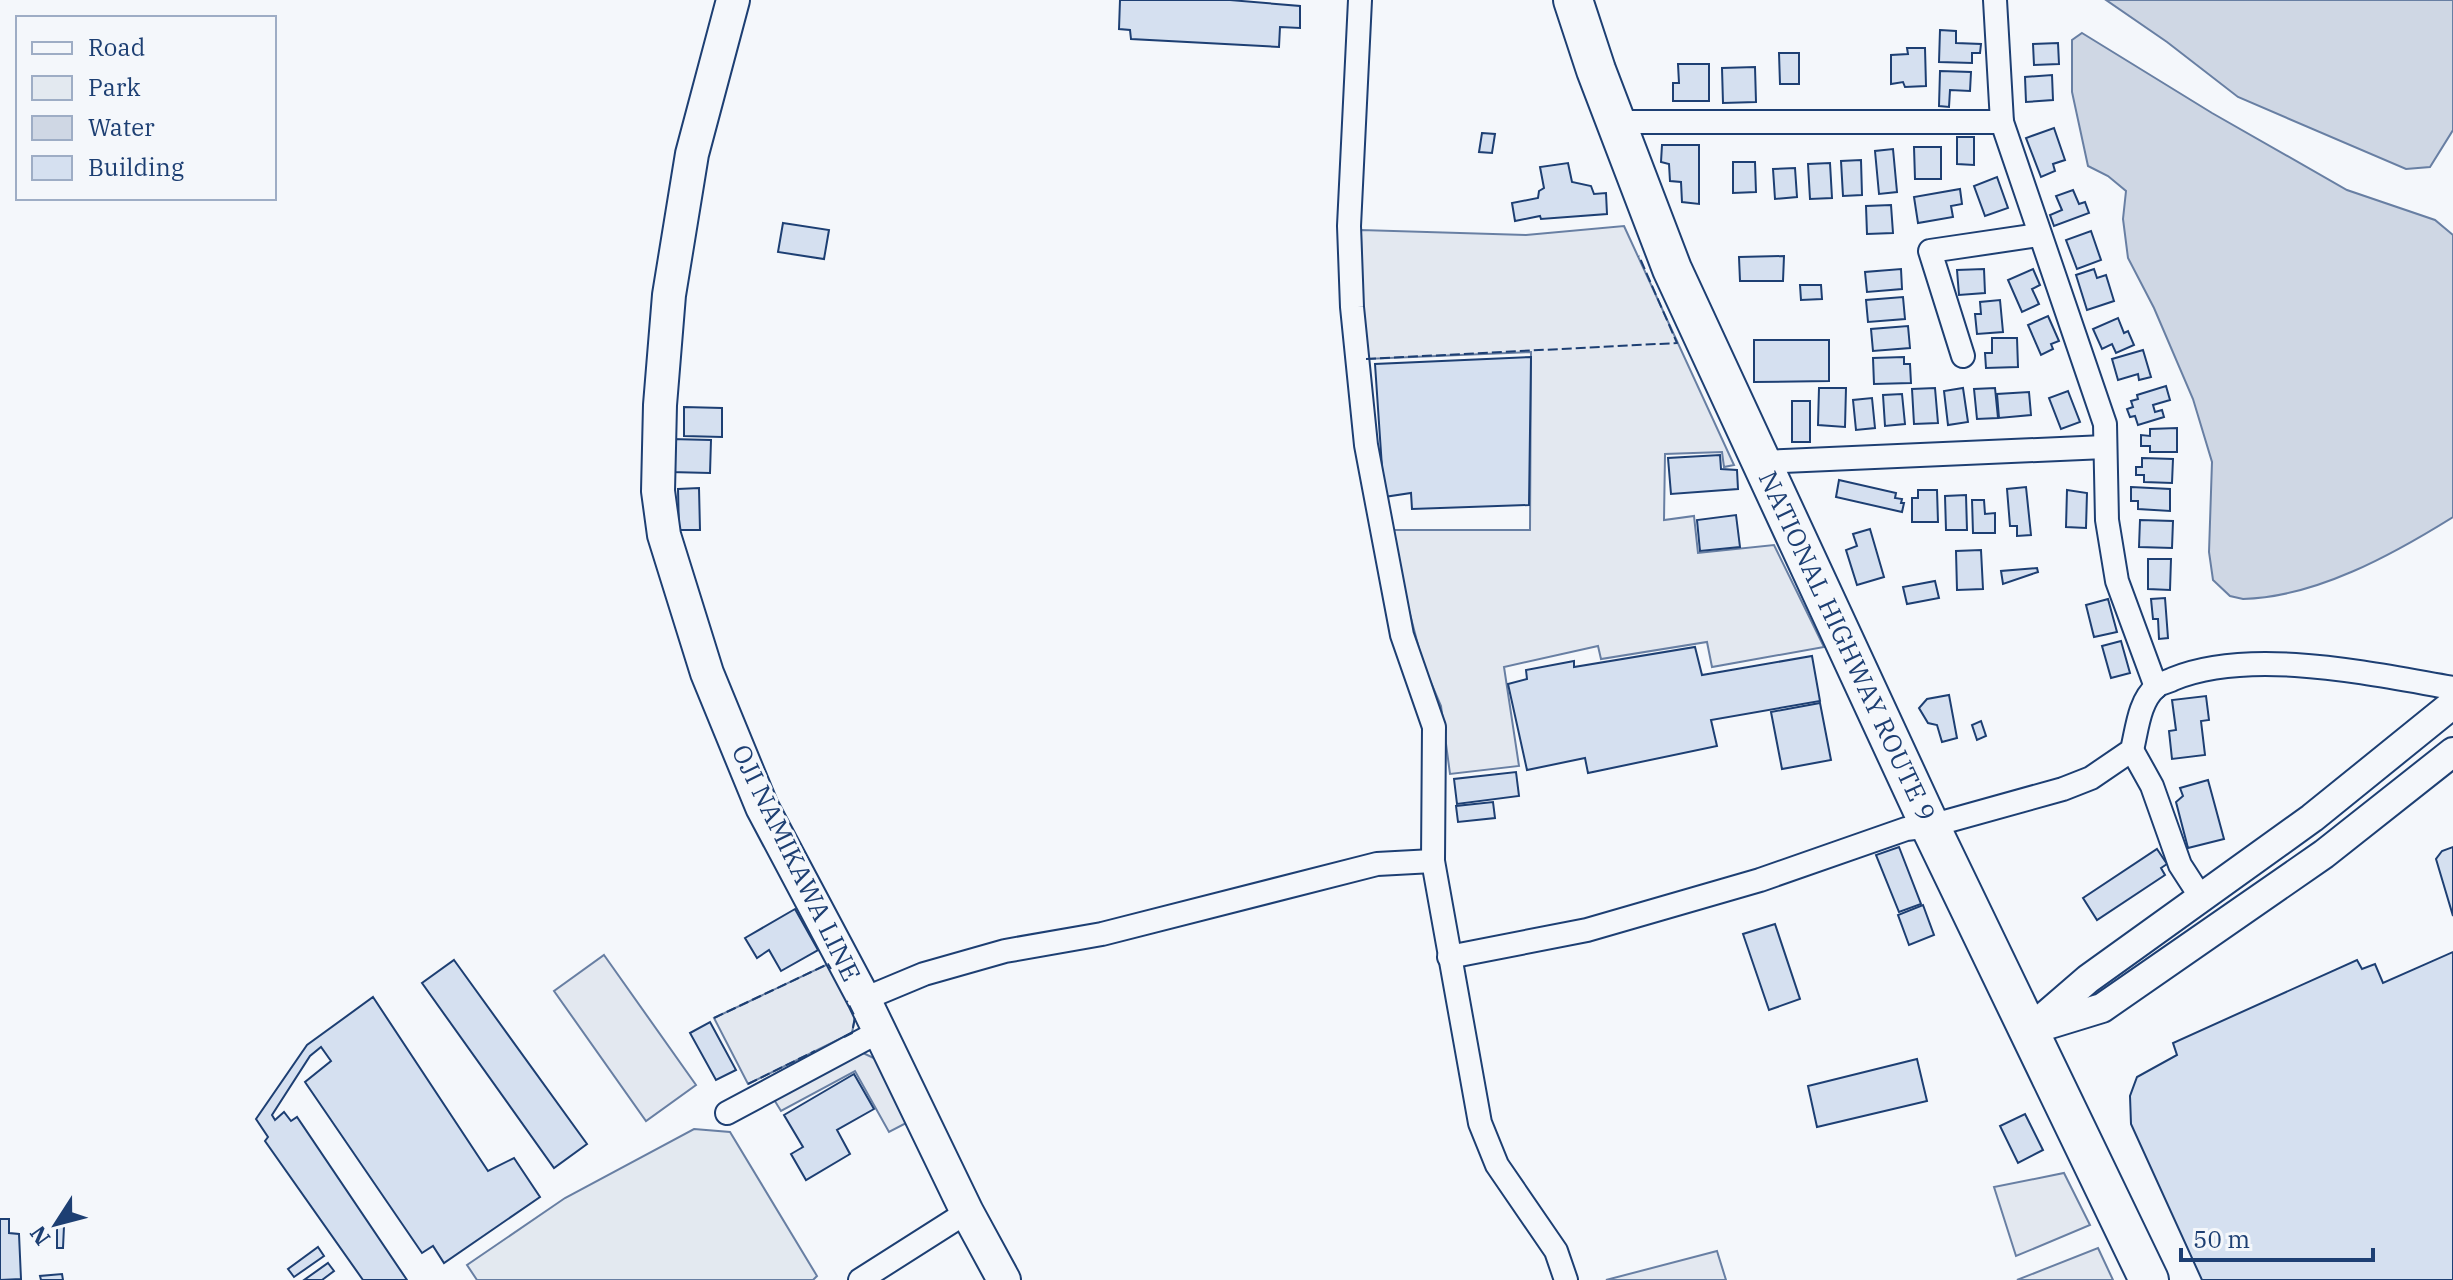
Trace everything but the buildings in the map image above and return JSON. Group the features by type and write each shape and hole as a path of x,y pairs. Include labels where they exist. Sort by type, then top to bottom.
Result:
{"highway":[{"name":"NATIONAL HIGHWAY ROUTE 9","path":"1573,0 1672,269 1930,826 2149,1280"}],"main road":[{"name":"OJI NAMIKAWA LINE","path":"733,0 692,154 669,295 660,405 658,491 664,535 707,673 757,793 1004,1280"}],"street":[{"path":"1360,0 1349,226 1352,307 1366,445 1402,635 1434,727 1433,861 1480,1123 1497,1165 1556,1251 1566,1280"},
{"path":"1995,0 2002,122 2105,424 2107,520 2117,581 2156,687"},
{"path":"1616,122 2002,122"},
{"path":"1963,356 1930,251 2039,235"},
{"path":"1762,462 2105,447"},
{"path":"1449,957 1587,930 1760,880 1906,829 1930,826 2063,789 2091,778 2132,750 2143,706 2156,687 2185,674 2235,664 2311,667 2453,688"},
{"path":"2029,1030 2088,979 2312,818 2453,704"},
{"path":"2132,750 2152,786 2180,865 2202,899"},
{"path":"2029,1030 2102,1008 2324,854 2453,752"},
{"path":"864,999 924,974 1005,951 1102,934 1377,864 1433,861"},
{"path":"727,1113 880,1031"},
{"path":"860,1280 967,1212"}],"green space":[{"path":"694,1129 730,1132 817,1276 813,1280 477,1280 467,1265 565,1198"}],"shaded area":[{"path":"1624,226 1734,465 1724,467 1722,452 1665,454 1664,520 1694,516 1698,553 1774,545 1824,647 1712,667 1707,642 1601,659 1598,646 1504,667 1519,766 1450,774 1441,706 1423,664 1388,530 1530,530 1531,352 1366,359 1361,230 1526,235"},
{"path":"604,955 696,1085 646,1121 554,991"},
{"path":"828,964 855,1017 852,1033 748,1084 714,1018"},
{"path":"861,1052 880,1061 912,1120 889,1132 855,1071 781,1111 773,1098"},
{"path":"2064,1173 2090,1225 2016,1256 1994,1187"},
{"path":"2098,1248 2113,1280 2017,1280"},
{"path":"1717,1251 1726,1280 1606,1280"}],"water":[{"path":"2106,0 2453,0 2453,130 2430,167 2406,169 2238,97"},
{"path":"2082,33 2212,113 2347,190 2435,220 2453,235 2453,517 2405,546 2352,572 2298,591 2243,599 2230,596 2213,580 2209,552 2212,462 2193,399 2154,308 2128,258 2123,219 2126,191 2108,176 2088,166 2072,92 2072,40"}],"fence":[{"path":"1366,359 1677,343 1639,256"},
{"path":"714,1018 828,964 831,969"},
{"path":"844,1037 852,1033 855,1017 847,1001"},
{"path":"748,1084 815,1051"}]}
